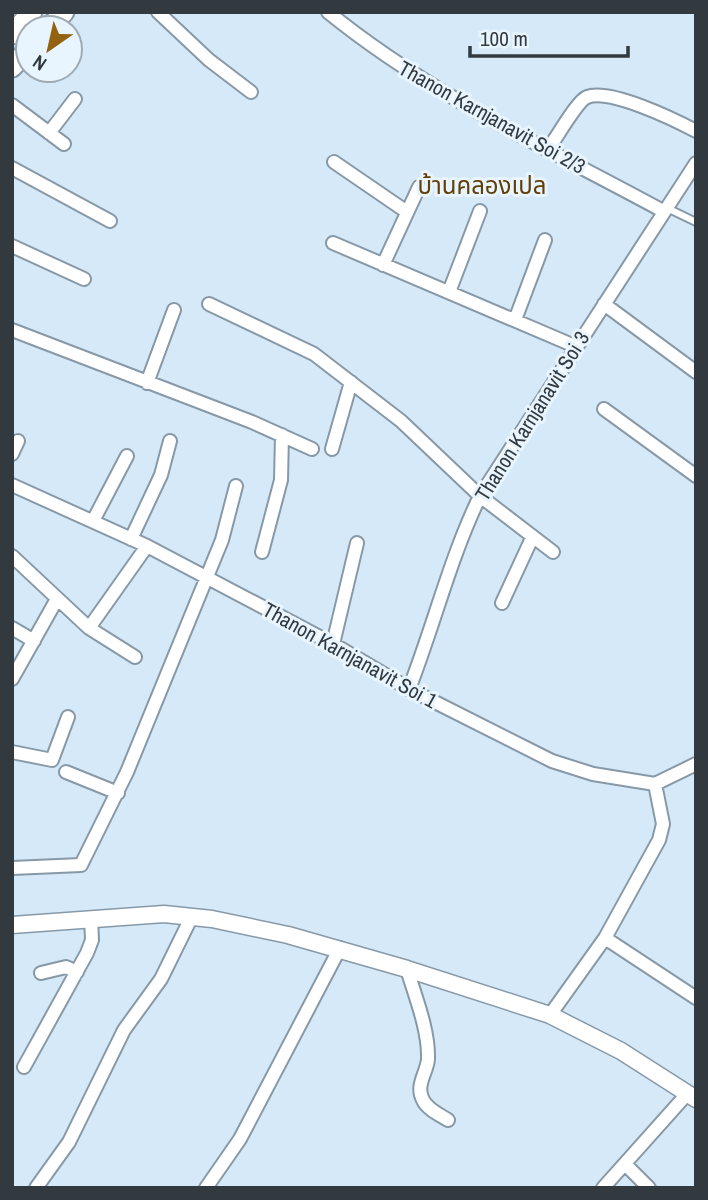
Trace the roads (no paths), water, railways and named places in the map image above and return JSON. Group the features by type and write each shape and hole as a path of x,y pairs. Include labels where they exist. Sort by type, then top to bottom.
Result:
{"main road":[{"path":"12,34 32,12"}],"street":[{"path":"158,12 209,60 251,92"},
{"name":"Thanon Karnjanavit Soi 2/3","path":"328,12 363,40 432,87 664,209"},
{"path":"548,149 582,101 592,96 644,106 696,131"},
{"path":"49,133 75,99"},
{"path":"12,105 64,144"},
{"path":"334,162 407,212"},
{"name":"Thanon Karnjanavit Soi 3","path":"409,689 437,616 459,539 480,496 696,163"},
{"path":"12,168 110,221"},
{"path":"383,265 419,187"},
{"path":"449,292 481,211"},
{"path":"514,320 545,240"},
{"path":"333,243 577,347"},
{"path":"12,246 84,279"},
{"path":"209,304 304,347 401,421 480,496 553,552"},
{"path":"604,304 696,372"},
{"path":"147,383 174,310"},
{"path":"14,333 282,435 312,449"},
{"path":"332,449 351,382"},
{"path":"604,409 696,476"},
{"path":"262,552 281,480 282,435"},
{"path":"12,454 18,441"},
{"path":"131,539 161,475 170,441"},
{"path":"93,521 127,456"},
{"name":"Thanon Karnjanavit Soi 1","path":"12,485 147,546 333,644 409,689 552,761 593,774 654,784"},
{"path":"12,868 81,864 87,847 118,793 222,540 236,486"},
{"path":"502,603 532,538"},
{"path":"333,644 357,543"},
{"path":"89,628 147,546"},
{"path":"12,556 89,628 135,657"},
{"path":"12,679 57,599"},
{"path":"12,628 34,641"},
{"path":"12,752 52,760 68,717"},
{"path":"550,1015 605,938 661,835 663,824 654,784 696,764"},
{"path":"66,772 118,793"},
{"path":"12,925 143,914 192,916 340,948 550,1015 621,1051 692,1096 603,1188"},
{"path":"36,1188 69,1142 124,1030 161,979 192,916"},
{"path":"24,1067 92,940 91,918"},
{"path":"605,938 696,998"},
{"path":"206,1188 240,1139 340,948"},
{"path":"41,973 65,967 77,972"},
{"path":"407,968 428,1047 427,1066 420,1084 421,1097 429,1107 449,1120"},
{"path":"625,1164 649,1188"}],"lane":[{"path":"664,209 696,222"}],"district":[{"name":"บ้านคลองเปล","path":"482,185"}]}
